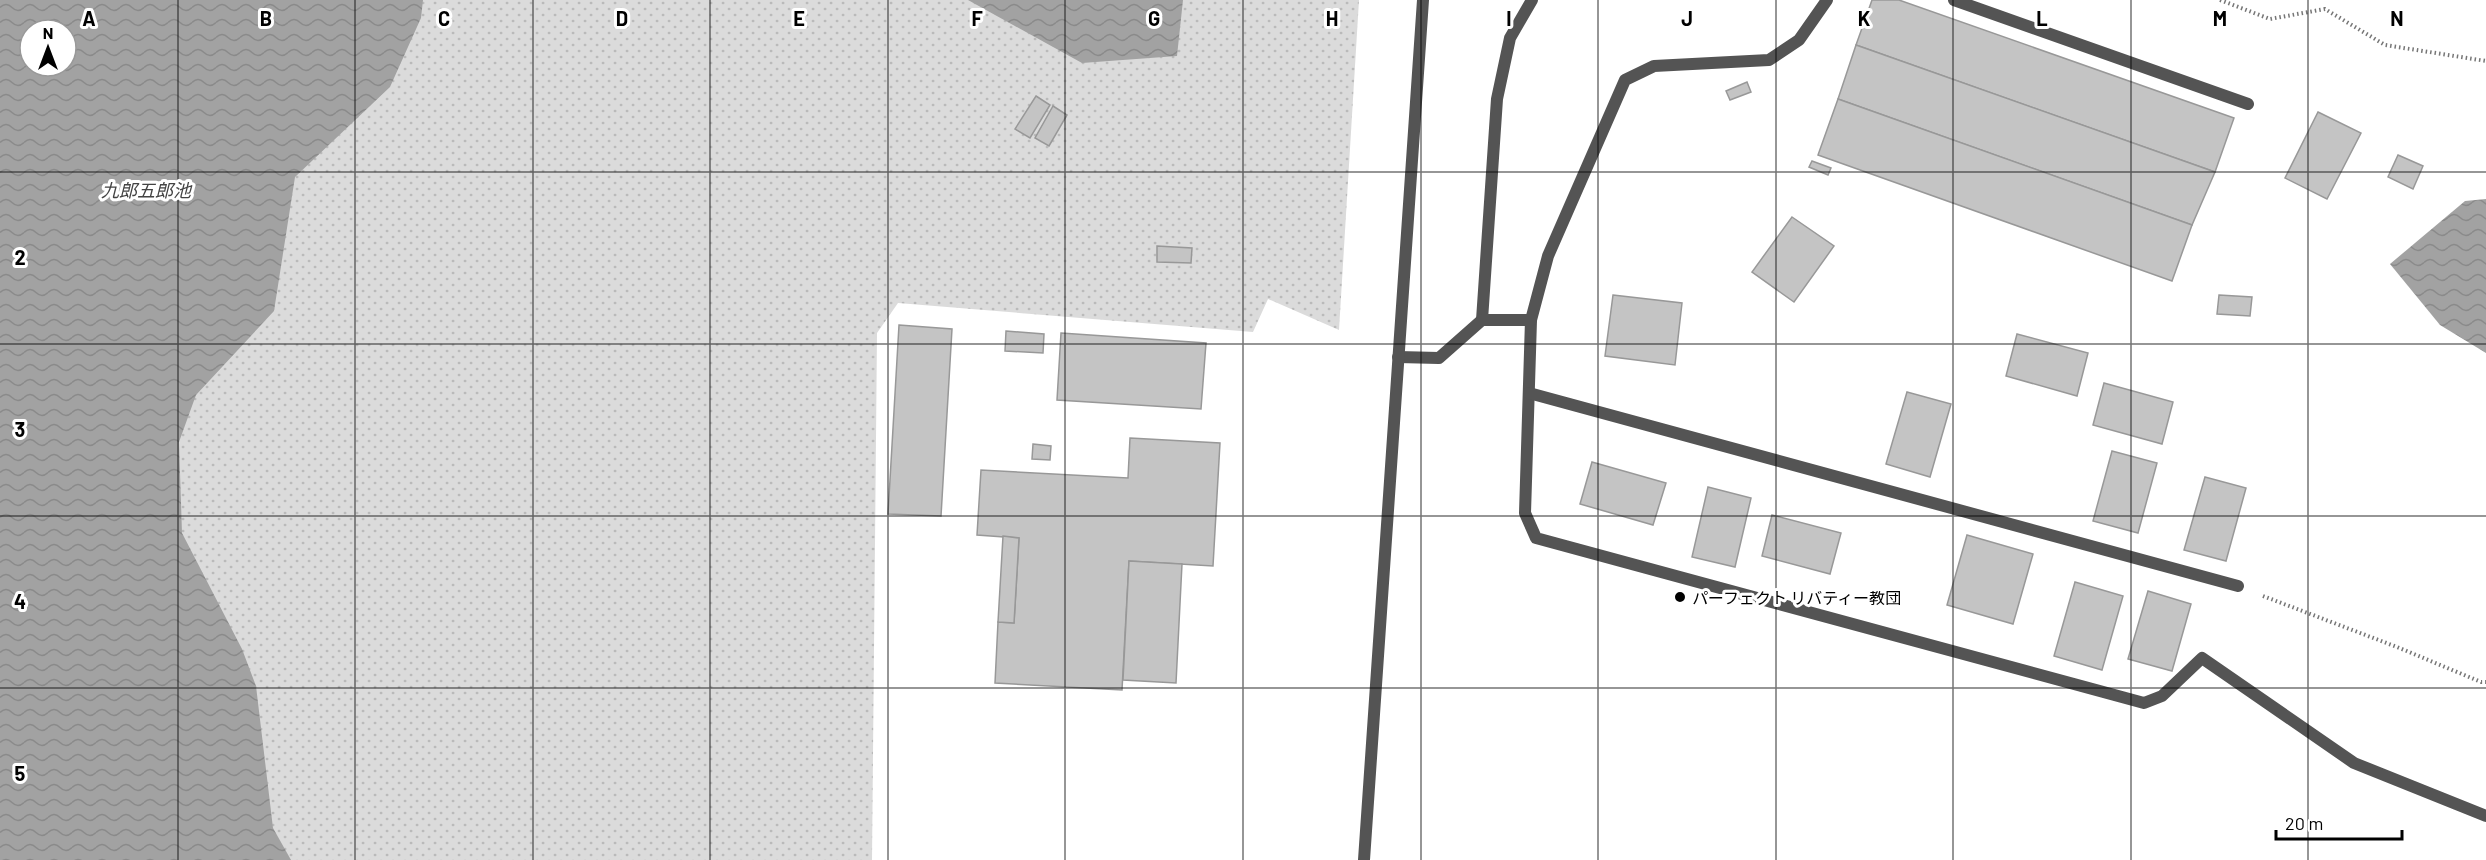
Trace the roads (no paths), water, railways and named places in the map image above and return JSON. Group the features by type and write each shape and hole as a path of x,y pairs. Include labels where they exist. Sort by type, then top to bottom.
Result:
{"lane":[{"path":"1364,860 1423,0"},
{"path":"1482,320 1497,99 1510,38 1532,0"},
{"path":"1827,0 1799,40 1769,60 1654,66 1625,80 1548,256 1531,320 1525,513 1536,537 2144,703 2162,696 2202,658 2354,763 2486,816"},
{"path":"1953,0 2248,104"},
{"path":"1398,357 1439,358 1482,320 1531,320"},
{"path":"1529,393 2238,586"}],"water":[{"name":"九郎五郎池","path":"0,0 423,0 421,18 390,87 295,177 274,311 196,395 179,442 182,533 242,649 256,686 273,828 291,860 0,860"},
{"path":"968,0 1183,0 1177,56 1082,63"},
{"path":"2486,199 2486,353 2440,325 2390,264 2465,201"}],"place":[{"name":"パーフェクト リバティー教団","path":"1680,597"}]}
